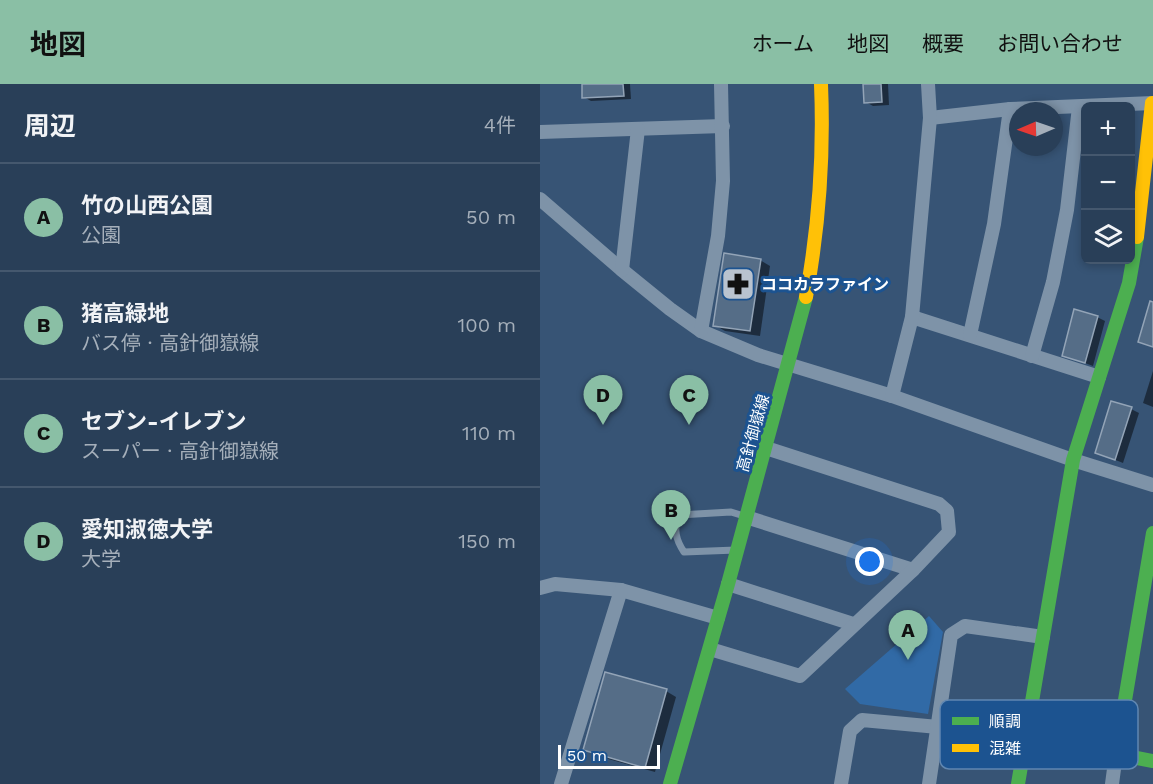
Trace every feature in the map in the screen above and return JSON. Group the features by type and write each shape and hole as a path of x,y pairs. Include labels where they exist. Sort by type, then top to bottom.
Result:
{"street":[{"path":"701,331 718,236 723,181 721,84"},
{"name":"高針御嶽線","path":"670,784 806,303 812,270 821,172 823,108 821,84"},
{"path":"892,396 912,317 930,118 928,84"},
{"path":"1033,700 1073,460 1129,283 1140,222 1153,103 1063,107"},
{"path":"1032,356 1053,282 1068,210 1079,107"},
{"path":"930,118 1009,109"},
{"path":"970,335 994,224 1009,116"},
{"path":"540,132 723,126"},
{"path":"622,270 638,129"},
{"path":"540,199 622,270 701,331 758,355 892,396 1073,460 1153,485"},
{"path":"912,317 1099,377"},
{"path":"710,649 800,676 913,570 949,532 947,511 939,504 766,448"},
{"path":"746,517 913,570"},
{"path":"1125,700 1153,533"},
{"path":"540,588 555,584 621,590 718,618"},
{"path":"728,584 853,624"},
{"path":"561,784 621,590"},
{"path":"942,700 951,635 965,626 1043,637"},
{"path":"929,784 940,713"},
{"path":"841,784 850,731 862,720 938,727"},
{"path":"1138,758 1153,760"},
{"path":"1018,784 1021,769"},
{"path":"1112,784 1114,769"}],"lane":[{"path":"737,550 684,552 676,540 676,522 679,515 731,512 746,517"}],"shaded area":[{"path":"929,616 943,632 928,714 860,704 845,689"}],"building":[{"path":"582,84 623,84 624,96 582,98"},
{"path":"863,84 881,84 882,102 864,103"},
{"path":"724,253 761,259 750,331 713,326"},
{"path":"1150,301 1153,302 1153,347 1138,342"},
{"path":"1074,309 1098,316 1085,363 1062,356"},
{"path":"1111,401 1132,407 1115,460 1095,453"},
{"path":"605,672 667,689 645,768 583,750"}],"traffic: fast":[{"path":"1032,700 1073,460 1129,283 1137,237"},
{"path":"670,784 728,584 806,297"},
{"path":"1125,700 1153,533"},
{"path":"1138,758 1153,761"},
{"path":"1018,784 1021,769"}],"traffic: slow":[{"path":"806,297 820,191 821,84"},
{"path":"1137,237 1152,103"}],"place":[{"name":"ココカラファイン","path":"738,284"},
{"name":"愛知淑徳大学","path":"603,425"},
{"name":"セブン-イレブン","path":"689,425"},
{"name":"猪高緑地","path":"671,540"},
{"name":"竹の山西公園","path":"908,660"}]}
